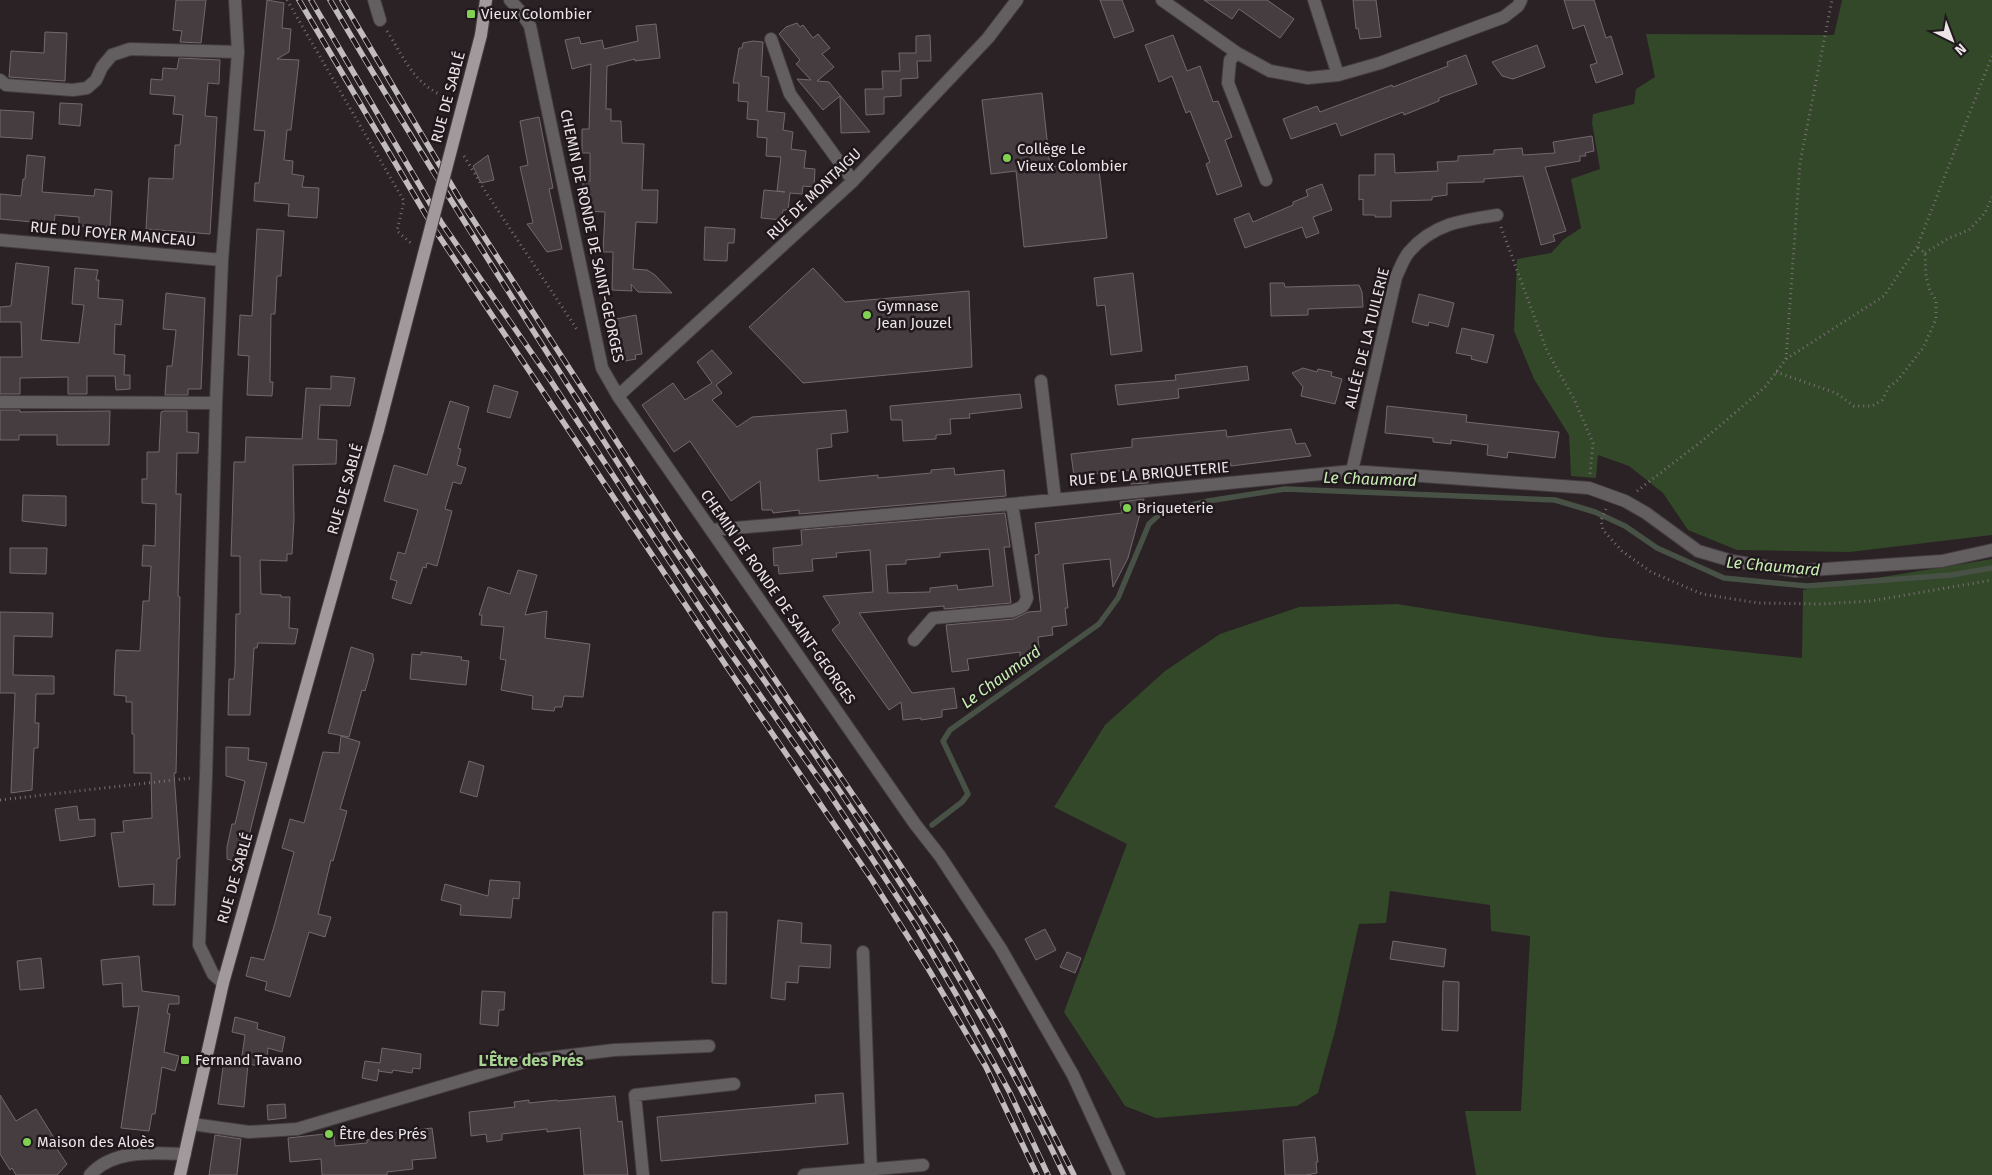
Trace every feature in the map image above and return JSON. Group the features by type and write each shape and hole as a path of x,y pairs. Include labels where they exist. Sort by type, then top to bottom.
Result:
{"main road":[{"name":"RUE DE SABLÉ","path":"180,1175 223,983 378,430 454,139 480,35 486,0"}],"street":[{"path":"223,983 213,974 199,945 206,776 216,402 222,260 238,52 236,0"},
{"path":"374,0 380,20"},
{"name":"CHEMIN DE RONDE DE SAINT-GEORGES","path":"510,0 530,26 602,368 618,396 915,824 940,856 1001,949 1073,1075 1119,1175"},
{"name":"RUE DE MONTAIGU","path":"618,396 853,181 988,38 1017,0"},
{"path":"1162,0 1237,53 1270,71 1308,78 1338,75 1380,63 1504,17 1518,6 1521,0"},
{"path":"1314,0 1338,75"},
{"path":"771,39 790,94 853,181"},
{"path":"0,80 6,85 73,90 87,88 96,80 102,67 112,55 130,49 238,52"},
{"path":"1237,53 1230,60 1228,84 1266,180"},
{"name":"ALLÉE DE LA TUILERIE","path":"1352,471 1396,276 1408,254 1428,233 1464,220 1497,215"},
{"name":"RUE DU FOYER MANCEAU","path":"0,240 222,260"},
{"path":"1042,381 1055,499"},
{"path":"0,402 216,402"},
{"name":"RUE DE LA BRIQUETERIE","path":"712,530 1012,504 1352,471 1589,488 1625,501 1646,513 1698,550 1732,562 1796,571 1942,560 1992,550"},
{"path":"914,640 933,618 1012,611 1025,605 1027,598 1012,504"},
{"path":"863,952 870,1172"},
{"path":"192,1124 249,1132 297,1129 531,1060 614,1050 709,1046"},
{"path":"643,1175 635,1095 734,1084"},
{"path":"94,1170 124,1156 151,1153 185,1154"},
{"path":"804,1175 870,1172 923,1165"}],"path":[{"path":"287,0 404,201 397,231"},
{"path":"1786,359 1800,163 1832,0"},
{"path":"380,20 418,81 439,95"},
{"path":"1625,501 1702,441 1765,387 1786,359 1884,296 1917,247 1992,56"},
{"path":"454,139 487,194 580,335"},
{"path":"1925,254 1949,238 1969,230 1985,213 1992,197"},
{"path":"1497,215 1547,351 1574,399 1593,443 1589,488"},
{"path":"1776,372 1836,393 1854,406 1872,406 1882,400 1889,387 1898,380 1923,348 1936,319 1936,300 1930,291 1926,276 1925,254 1917,247"},
{"path":"0,800 206,776"}],"green space":[{"path":"1842,0 1992,0 1992,535 1850,552 1737,550 1688,530 1663,493 1629,466 1598,455 1596,478 1571,476 1569,435 1534,379 1514,331 1517,259 1551,253 1564,239 1581,228 1571,179 1600,169 1592,123 1593,114 1634,104 1636,89 1655,77 1646,34 1834,35"},
{"path":"1992,559 1992,1175 1476,1175 1465,1111 1521,1111 1530,936 1491,931 1490,905 1390,891 1386,923 1359,924 1336,1027 1318,1093 1297,1106 1156,1118 1125,1106 1064,1012 1127,844 1054,807 1105,725 1165,671 1220,634 1299,607 1397,604 1602,637 1802,658 1803,590"}],"building":[{"path":"176,0 206,0 201,43 180,42 182,31 173,30"},
{"path":"267,0 284,3 282,28 291,29 289,52 277,59 299,60 291,130 287,130 284,160 293,161 292,174 304,176 302,187 319,188 317,218 288,216 289,204 254,201 255,183 259,183 265,131 254,130"},
{"path":"1100,0 1122,0 1134,31 1114,38"},
{"path":"1204,0 1267,0 1294,19 1280,38 1239,9 1232,19"},
{"path":"1353,0 1376,0 1381,37 1360,39 1358,28 1356,29"},
{"path":"1564,0 1594,0 1606,38 1611,36 1623,74 1596,83 1590,65 1597,63 1584,25 1573,29"},
{"path":"797,23 800,27 803,25 813,38 818,34 830,48 822,54 834,67 817,81 829,82 870,132 841,133 840,96 823,110 797,79 811,80 796,64 800,60 779,34 786,27"},
{"path":"656,24 660,58 635,61 635,59 607,66 606,109 611,109 611,121 621,121 622,143 644,144 642,190 658,190 657,223 636,222 633,269 647,270 655,275 672,293 638,292 631,284 632,291 612,290 613,252 603,252 605,212 583,211 583,181 590,181 590,153 582,153 582,129 589,129 591,64 572,69 565,40 579,37 581,44 602,40 604,49 638,41 636,26"},
{"path":"45,32 67,33 65,81 9,77 11,51 44,53"},
{"path":"930,35 931,61 917,61 918,78 901,79 901,96 884,97 884,114 866,115 865,89 883,89 882,71 900,71 899,53 916,53 916,36"},
{"path":"1173,35 1187,71 1200,66 1213,102 1218,101 1232,137 1225,140 1242,186 1217,195 1206,164 1210,162 1190,111 1186,113 1172,76 1159,82 1145,45"},
{"path":"763,42 761,76 769,77 767,111 785,113 783,130 793,132 791,149 806,151 804,168 815,169 814,187 803,186 802,194 790,193 788,210 783,210 782,220 761,218 764,190 785,192 777,191 781,157 766,156 767,138 757,137 758,120 747,119 748,102 738,101 739,83 733,83 739,48 742,48 743,43"},
{"path":"1537,45 1545,67 1513,79 1502,76 1492,62"},
{"path":"1466,55 1477,84 1439,98 1439,101 1404,115 1403,112 1341,136 1336,123 1291,139 1283,119 1317,106 1320,112 1392,85 1393,87 1448,66 1447,62"},
{"path":"179,58 220,60 219,84 208,83 205,116 217,117 210,234 146,229 149,178 173,179 175,145 180,145 183,115 173,114 175,96 150,94 151,79 162,80 163,68 177,69"},
{"path":"1042,93 1050,167 1098,161 1107,238 1024,247 1016,171 991,174 982,100"},
{"path":"60,103 82,104 80,126 59,124"},
{"path":"0,110 34,112 32,139 0,137"},
{"path":"539,117 553,188 549,189 562,249 547,252 527,224 533,223 520,167 528,165 520,121"},
{"path":"1592,136 1594,151 1585,153 1586,156 1580,156 1580,161 1545,167 1566,231 1553,235 1555,241 1541,245 1523,176 1484,179 1484,182 1447,183 1447,195 1432,197 1432,200 1391,201 1391,217 1363,215 1363,199 1359,200 1359,175 1375,175 1375,154 1394,154 1395,173 1438,171 1437,162 1458,161 1458,156 1494,154 1494,150 1522,148 1523,155 1555,153 1553,142"},
{"path":"27,155 45,157 42,192 94,196 95,189 112,191 110,227 79,226 79,217 55,215 54,224 0,219 0,194 21,196"},
{"path":"488,155 494,180 481,183 473,166"},
{"path":"1322,184 1332,210 1313,217 1319,233 1306,238 1302,227 1245,248 1234,219 1249,213 1253,222 1293,205 1293,202 1308,196 1306,190"},
{"path":"705,227 735,229 734,243 728,243 727,261 704,260"},
{"path":"257,229 284,231 281,276 277,276 275,314 271,314 270,382 273,382 272,396 247,395 249,356 238,355 240,315 252,316"},
{"path":"16,263 49,267 41,340 79,343 84,305 72,304 75,268 98,270 96,280 99,280 98,298 123,300 121,325 115,324 114,354 125,355 124,375 130,375 130,389 116,390 115,376 87,376 87,394 68,394 68,377 20,378 20,394 0,394 0,357 22,357 21,322 0,322 0,307 11,306"},
{"name":"Gymnase Jean Jouzel","path":"813,268 845,302 969,291 972,367 803,383 749,327"},
{"path":"1133,273 1142,351 1111,355 1105,305 1097,306 1094,278"},
{"path":"1270,283 1284,283 1285,287 1359,285 1362,292 1363,307 1308,309 1308,315 1271,316"},
{"path":"166,293 205,298 201,389 188,389 188,395 165,395 167,366 172,366 176,330 163,329"},
{"path":"1419,294 1454,303 1448,327 1429,322 1428,326 1412,322"},
{"path":"636,315 642,354 635,355 636,359 620,362 611,320"},
{"path":"1462,328 1494,335 1487,363 1471,359 1472,356 1456,353"},
{"path":"712,350 732,373 716,385 722,393 712,400 737,427 752,417 846,410 848,432 831,434 832,447 817,449 819,481 878,475 878,478 931,473 931,470 954,468 955,475 1004,470 1006,496 799,514 799,510 773,513 772,510 762,510 760,481 731,501 690,441 674,452 642,405 673,383 685,400 712,383 697,362"},
{"path":"1247,366 1249,380 1178,389 1179,398 1118,405 1115,385 1176,380 1175,375"},
{"path":"1303,368 1317,372 1318,369 1332,372 1331,376 1342,379 1335,404 1301,396 1303,387 1292,373"},
{"path":"331,376 355,378 350,406 320,405 318,439 337,440 336,464 293,465 294,519 292,554 287,554 287,561 260,560 261,594 290,597 289,628 298,629 295,644 258,643 257,648 254,648 250,715 228,715 229,679 234,679 235,668 236,614 240,614 240,556 231,556 234,462 245,462 246,437 302,439 306,388 331,389"},
{"path":"494,385 518,392 510,418 487,412"},
{"path":"1020,394 1022,408 969,414 970,418 950,419 951,434 936,435 936,439 903,441 902,420 891,420 890,406"},
{"path":"450,401 469,407 458,448 461,449 457,465 466,468 461,484 453,482 445,509 452,511 437,566 427,563 426,568 423,567 411,604 392,598 397,581 390,579 398,552 405,554 418,510 384,501 394,465 427,475"},
{"path":"1387,406 1467,415 1466,422 1559,432 1555,458 1508,452 1507,458 1487,455 1488,445 1451,440 1451,444 1433,442 1433,438 1385,433"},
{"path":"0,410 20,410 20,412 110,411 109,445 57,445 57,435 19,435 19,440 0,440"},
{"path":"187,411 187,432 199,433 198,453 177,453 176,494 181,494 176,773 174,773 180,858 177,859 175,905 153,905 154,884 119,887 111,833 124,832 123,821 152,818 151,773 134,773 132,702 126,702 126,696 114,695 116,650 140,651 143,601 149,601 151,566 142,566 143,545 155,546 156,504 142,503 142,479 147,479 147,452 159,452 161,412"},
{"path":"1291,429 1296,444 1305,443 1311,456 1231,466 1230,462 1153,471 1153,475 1150,476 1148,483 1131,484 1129,470 1074,476 1071,454 1132,447 1132,439 1226,430 1227,437"},
{"path":"23,495 66,496 66,526 22,521"},
{"path":"1144,499 1128,558 1113,587 1110,559 1063,564 1068,608 1065,608 1067,625 1052,627 1053,635 1038,637 1040,657 1020,659 1020,652 967,659 969,670 952,672 946,625 1013,619 1028,612 1041,611 1035,555 1039,554 1035,523 1122,513 1120,502"},
{"path":"1005,513 1010,547 1004,547 1011,603 944,609 944,606 859,613 912,693 954,688 957,708 942,710 942,717 921,720 921,718 903,720 901,702 889,710 832,630 840,623 823,596 873,592 870,550 836,553 837,557 812,559 813,571 779,574 778,565 774,566 773,548 802,545 801,530","holes":["989,549 993,586 958,590 957,585 930,588 930,592 888,593 886,565 906,564 906,560 940,557 940,553"]},
{"path":"10,548 47,548 46,574 10,573"},
{"path":"518,570 537,575 525,615 547,611 545,638 590,644 583,697 564,696 562,707 555,707 554,711 532,709 533,696 501,690 506,660 500,659 504,627 481,625 482,615 479,615 488,587 510,594"},
{"path":"0,612 53,613 52,637 14,636 13,675 54,676 54,694 36,694 35,723 39,723 38,748 34,748 32,790 11,793 15,693 0,693"},
{"path":"351,647 373,654 374,659 365,691 362,690 349,737 328,733"},
{"path":"421,652 462,657 461,660 469,661 466,685 410,679 412,654 421,655"},
{"path":"341,736 360,742 340,809 347,811 333,861 331,860 318,914 331,917 325,937 309,932 290,997 265,990 267,982 246,976 251,957 264,960 275,923 294,852 282,848 290,819 304,823 323,752 339,753"},
{"path":"226,747 249,748 248,760 267,763 242,864 227,859 227,847 232,824 235,824 245,781 226,776"},
{"path":"469,761 484,766 477,797 460,792"},
{"path":"77,806 79,820 95,819 95,836 60,841 55,809"},
{"path":"490,880 520,882 519,899 513,898 511,918 460,915 461,905 441,900 445,884 488,896"},
{"path":"713,912 727,912 726,984 712,983"},
{"path":"778,920 802,923 801,943 831,945 830,968 799,966 798,983 786,982 785,1000 771,998"},
{"path":"1045,929 1056,950 1036,960 1025,939"},
{"path":"1393,941 1446,949 1444,967 1390,959"},
{"path":"1067,952 1081,958 1075,973 1060,967"},
{"path":"139,956 142,991 179,996 179,1004 169,1004 167,1013 170,1014 164,1052 179,1056 175,1071 162,1067 155,1114 152,1114 149,1131 121,1128 139,1006 123,1007 122,983 103,985 101,960"},
{"path":"41,958 44,988 20,990 17,961"},
{"path":"1443,981 1459,982 1458,1031 1442,1030"},
{"path":"482,991 505,992 504,1010 499,1010 498,1026 480,1024"},
{"path":"235,1017 258,1023 257,1029 285,1037 282,1052 268,1048 266,1067 248,1064 244,1107 218,1104 224,1060 241,1063 245,1035 232,1032"},
{"path":"382,1048 421,1054 420,1069 413,1068 412,1073 393,1070 392,1073 379,1071 377,1081 362,1078 365,1061 380,1063"},
{"path":"843,1093 848,1144 661,1161 657,1117 816,1103 815,1095"},
{"name":"Maison des Aloès","path":"0,1095 16,1121 36,1109 56,1141 53,1143 67,1164 57,1175 16,1175 12,1168 10,1170 0,1154"},
{"path":"615,1096 618,1122 622,1121 628,1175 584,1175 580,1128 547,1132 547,1129 502,1134 502,1140 487,1142 486,1134 471,1136 469,1112 515,1107 514,1102 529,1100 529,1103"},
{"path":"285,1104 286,1118 268,1120 267,1105"},
{"path":"432,1128 436,1158 412,1160 413,1169 387,1172 387,1175 322,1175 321,1159 290,1162 288,1138 334,1133 335,1146 367,1143 367,1140 375,1139 375,1136 383,1134"},
{"path":"215,1135 241,1139 237,1175 209,1175"},
{"path":"1315,1137 1318,1162 1316,1162 1317,1173 1285,1175 1283,1140"}],"waterway":[{"name":"Le Chaumard","path":"932,825 962,802 968,794 943,741 950,730 1099,624 1118,598 1149,524 1162,512 1208,501 1285,489 1555,500 1595,512 1625,526 1657,548 1724,578 1807,586 1951,575 1992,568"}],"railway":[{"path":"299,0 433,227 872,880 929,970 986,1067 1037,1175"},
{"path":"311,0 441,222 549,378 724,644 829,793 915,924 1010,1093 1048,1175"},
{"path":"330,0 445,191 635,489 833,781 932,934 979,1013 1023,1093 1064,1175"},
{"path":"342,0 461,201 674,530 950,941 1002,1031 1074,1175"}],"place":[{"name":"Vieux Colombier","path":"471,14"},
{"name":"Collège Le Vieux Colombier","path":"1007,158"},
{"name":"Gymnase Jean Jouzel","path":"867,315"},
{"name":"Briqueterie","path":"1127,508"},
{"name":"Fernand Tavano","path":"185,1060"},
{"name":"Être des Prés","path":"329,1134"},
{"name":"Maison des Aloès","path":"27,1142"}],"district":[{"name":"L'Être des Prés","path":"531,1060"}]}
